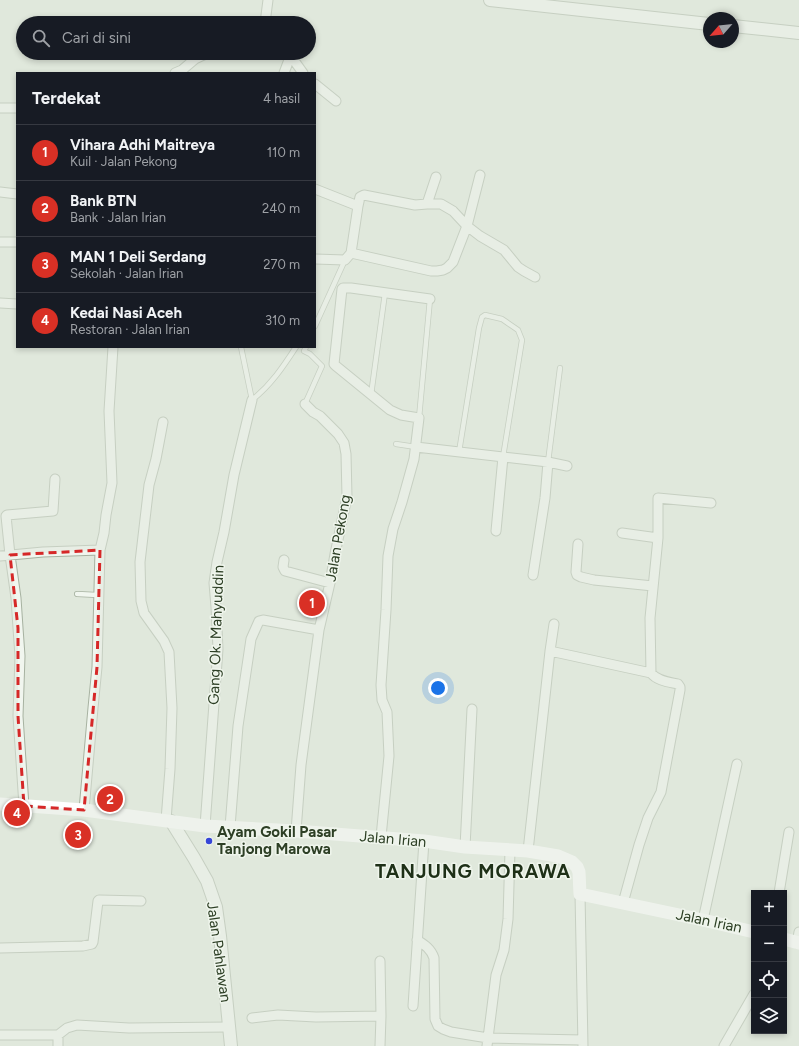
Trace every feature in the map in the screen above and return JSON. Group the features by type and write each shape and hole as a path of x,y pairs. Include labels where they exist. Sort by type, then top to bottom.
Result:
{"main road":[{"name":"Jalan Irian","path":"0,804 84,810 205,826 381,837 465,847 528,851 558,856 572,862 577,867 579,872 580,894 751,931"}],"street":[{"path":"266,16 268,0"},
{"path":"490,0 703,23"},
{"path":"739,27 799,33"},
{"path":"177,72 194,60"},
{"path":"284,72 286,60"},
{"path":"293,60 302,72"},
{"path":"316,85 336,101"},
{"path":"0,108 16,108"},
{"path":"316,258 348,257 431,271 441,271 447,268 453,262 467,226 480,175"},
{"path":"427,204 436,177"},
{"path":"316,189 358,206"},
{"path":"0,192 16,194"},
{"path":"348,257 360,197 364,195 415,205 441,204 449,208 467,226 480,236 504,250 518,267 535,277"},
{"path":"0,242 16,242"},
{"path":"381,837 389,756 387,712 382,700 381,685 388,556 392,529 414,459 419,418 401,415 390,410 334,364 342,289 352,288 430,299"},
{"path":"0,304 16,304"},
{"path":"84,810 92,708 97,667 100,550 112,482 109,411 113,348"},
{"name":"Gang Ok. Mahyuddin","path":"205,826 218,649 214,582 234,475 252,400"},
{"name":"Jalan Pekong","path":"296,831 301,765 319,630 347,497 346,454 344,443 338,434 320,416 305,404"},
{"path":"163,422 156,460 149,485 140,562 141,601 144,613 164,641 169,652 172,708 168,821"},
{"path":"416,447 503,456 567,466"},
{"path":"496,531 503,456"},
{"path":"533,575 548,462"},
{"path":"24,806 18,716 20,656 16,598 6,516 53,511 55,479"},
{"path":"651,673 650,618 658,538 658,498 711,503"},
{"path":"622,533 658,538"},
{"path":"578,544 577,575 594,580 653,586"},
{"path":"0,556 42,552 100,550"},
{"path":"284,560 283,568 285,571 330,582"},
{"path":"230,827 238,726 251,639 259,621 263,620 319,630"},
{"path":"528,851 554,624"},
{"path":"550,652 651,673 658,679 678,684 680,686 661,792 648,818 638,845 623,903"},
{"path":"465,847 472,709"},
{"path":"703,920 737,764"},
{"name":"Jalan Pahlawan","path":"168,821 194,858 207,881 216,907 224,969 228,1027 231,1046"},
{"path":"779,890 789,832"},
{"path":"413,1006 424,841"},
{"path":"488,1042 496,975 504,950 508,919 510,850"},
{"path":"417,940 426,945 434,958 435,1019 438,1026 451,1032 488,1042 583,1043 580,894"},
{"path":"0,948 83,946 92,944 99,900 141,901"},
{"path":"380,961 380,1046"},
{"path":"724,1046 752,998"},
{"path":"252,1018 278,1015 316,1017 381,1016"},
{"path":"0,1035 58,1035 66,1028 77,1025 129,1028 228,1027"},
{"path":"58,1035 58,1046"}],"lane":[{"path":"316,324 348,257"},
{"path":"371,395 385,293"},
{"path":"419,418 430,299"},
{"path":"459,452 479,328 482,317 485,315 502,319 518,330 522,340 503,456"},
{"path":"241,348 252,400 271,382 295,348"},
{"path":"305,404 322,366 304,351 306,348"},
{"path":"548,462 560,368"},
{"path":"396,444 416,447"},
{"path":"78,594 98,595"}],"highlighted area":[{"path":"100,550 97,667 84,810 24,806 18,716 18,628 10,555"}],"place":[{"name":"Vihara Adhi Maitreya","path":"312,603"},
{"name":"Bank BTN","path":"110,799"},
{"name":"Kedai Nasi Aceh","path":"17,813"},
{"name":"MAN 1 Deli Serdang","path":"78,835"},
{"name":"Ayam Gokil Pasar Tanjong Marowa","path":"209,841"}],"district":[{"name":"TANJUNG MORAWA","path":"473,871"}]}
